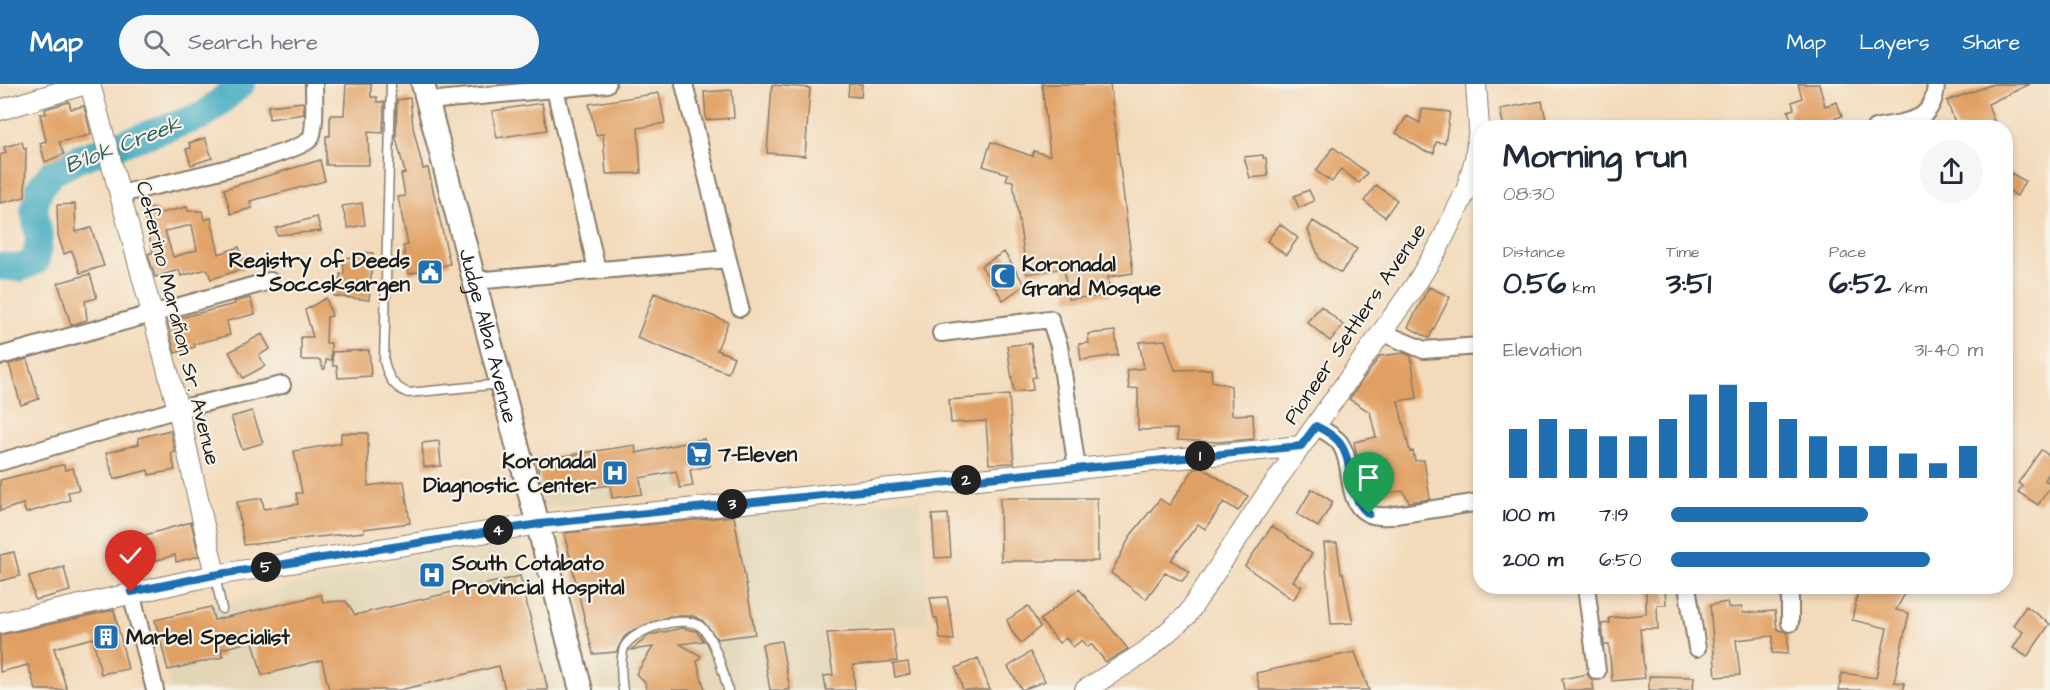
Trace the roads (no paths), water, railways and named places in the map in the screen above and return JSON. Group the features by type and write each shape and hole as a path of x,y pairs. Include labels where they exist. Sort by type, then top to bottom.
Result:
{"main road":[{"name":"Judge Alba Avenue","path":"425,93 581,690"}],"street":[{"path":"0,110 88,84"},
{"name":"Ceferino Marañon Sr. Avenue","path":"88,84 178,409 214,575"},
{"path":"120,195 275,155 307,142 313,134 314,84"},
{"path":"425,93 607,84"},
{"path":"684,84 740,308"},
{"name":"Pioneer Settlers Avenue","path":"1476,84 1478,120"},
{"path":"1914,120 1930,110 1936,84"},
{"path":"562,87 597,270"},
{"name":"Pioneer Settlers Avenue","path":"1085,690 1145,651 1187,615 1234,542 1383,333 1473,190"},
{"path":"474,281 728,259"},
{"path":"0,356 270,281"},
{"path":"942,333 1050,319 1059,346 1077,469"},
{"path":"1383,333 1424,350 1473,346"},
{"path":"0,462 178,409 282,385"},
{"path":"1316,426 1338,441 1356,502 1369,514 1389,516 1473,503"},
{"path":"0,622 214,575 539,524 1301,446"},
{"path":"131,592 155,690"},
{"path":"1587,594 1597,670"},
{"path":"1688,594 1697,648"},
{"path":"1790,594 1790,623"}],"lane":[{"path":"391,84 384,361 389,378 399,389 408,393 501,384"},
{"path":"214,575 222,609"},
{"path":"623,690 624,648 630,640 658,626 688,621 700,626 707,635 728,690"}],"waterway":[{"name":"B'lok Creek","path":"0,266 20,268 36,261 39,237 34,209 39,189 53,172 80,158 204,115 241,84"}],"place":[{"name":"Registry of Deeds Soccsksargen","path":"430,272"},
{"name":"Koronadal Grand Mosque","path":"1003,276"},
{"name":"7-Eleven","path":"699,454"},
{"name":"Koronadal Diagnostic Center","path":"615,473"},
{"name":"South Cotabato Provincial Hospital","path":"432,575"},
{"name":"Marbel Specialist","path":"106,637"}]}
